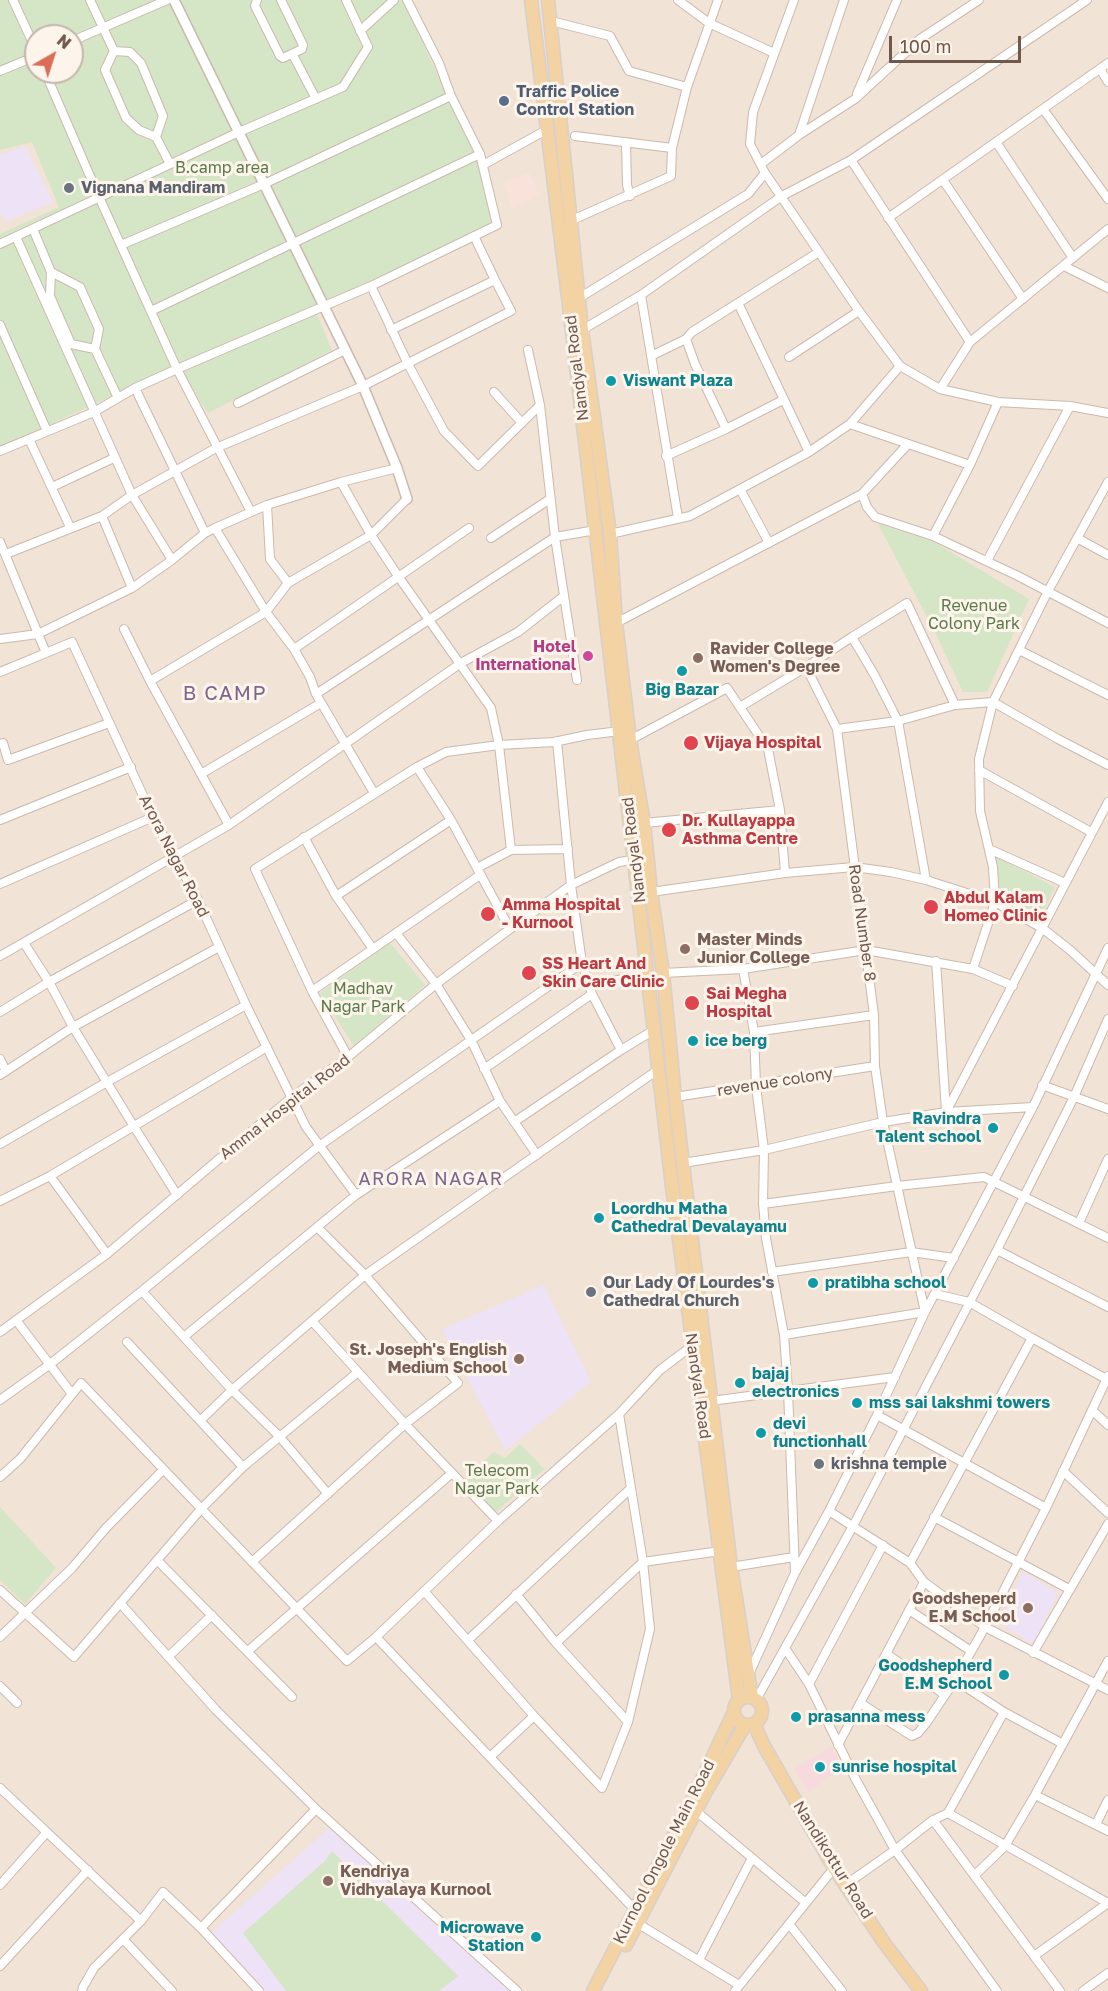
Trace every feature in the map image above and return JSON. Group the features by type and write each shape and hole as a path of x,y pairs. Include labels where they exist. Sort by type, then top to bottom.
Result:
{"main road":[{"name":"Nandyal Road","path":"531,0 693,1345 720,1551 745,1702"},
{"name":"Nandyal Road","path":"549,0 582,330 610,534 616,623 663,973 675,1097 731,1567 749,1674 745,1702"},
{"path":"745,1702 761,1708 758,1721 749,1724"},
{"name":"Nandikottur Road","path":"745,1702 737,1720 749,1724 764,1746 834,1868 885,1944 921,1991"},
{"name":"Kurnool Ongole Main Road","path":"593,1991 745,1702"},
{"name":"Kurnool Ongole Main Road","path":"602,1991 696,1811 749,1724"}],"street":[{"path":"13,0 24,24"},
{"path":"90,0 114,51"},
{"path":"84,36 167,0"},
{"path":"150,681 266,612 288,583 371,535 407,499 397,468 363,386 174,0"},
{"path":"257,0 255,6 283,58 293,55 302,49 303,45 281,0"},
{"path":"0,244 238,132 343,87 368,47 346,0"},
{"path":"360,31 394,0"},
{"path":"0,451 94,412 135,388 371,286 497,225 480,154 451,96 439,63 407,0"},
{"path":"678,0 709,23 774,53"},
{"path":"570,221 671,176 672,148 687,87 718,0"},
{"path":"794,0 753,112 750,144 765,173 859,311 900,366 940,389 998,402 1070,406 1108,413"},
{"path":"800,135 844,0"},
{"path":"855,99 897,0"},
{"path":"761,165 800,135 855,99 920,39 979,0"},
{"path":"582,330 640,295 782,196 850,160 1088,0"},
{"path":"551,21 610,36 629,71 687,87"},
{"path":"114,51 130,52 141,63 163,116 156,137"},
{"path":"114,51 105,70 126,118 139,130 156,137 170,164"},
{"path":"293,55 316,99"},
{"path":"0,71 24,61"},
{"path":"888,218 1108,63"},
{"path":"1100,69 1108,82"},
{"path":"50,84 177,369 251,512"},
{"path":"121,245 264,184 451,96"},
{"path":"1043,109 1108,199"},
{"path":"483,165 548,129"},
{"path":"576,136 672,148"},
{"path":"626,142 627,185 630,196"},
{"path":"996,142 1073,258"},
{"path":"151,310 480,154"},
{"path":"850,160 970,342"},
{"path":"579,298 748,194 765,173"},
{"path":"943,180 1023,299"},
{"path":"33,229 51,272 50,296 71,344 95,349"},
{"path":"940,389 970,342 1108,230"},
{"path":"6,554 102,516 132,495 216,447 363,386 511,311 474,236"},
{"path":"16,237 114,458 132,495 172,560"},
{"path":"651,356 686,339 692,332 819,252"},
{"path":"1064,266 1108,288"},
{"path":"51,272 80,287 99,329 95,349 118,399"},
{"path":"392,330 495,280"},
{"path":"371,286 408,364 444,431 478,466 540,405"},
{"path":"640,295 678,518"},
{"path":"738,303 809,452"},
{"path":"789,357 859,311"},
{"path":"0,325 47,431"},
{"path":"686,339 695,364 726,429"},
{"path":"238,403 345,350"},
{"path":"528,350 540,405 555,537 578,680"},
{"path":"610,534 690,516 809,452 850,424 900,366"},
{"path":"135,388 205,533"},
{"path":"494,392 522,423"},
{"path":"666,456 783,400"},
{"path":"933,536 970,465 998,402"},
{"path":"987,561 1070,406"},
{"path":"850,424 970,465"},
{"path":"29,439 70,527"},
{"path":"616,623 862,494 908,444"},
{"path":"52,487 114,458"},
{"path":"0,639 38,634 132,588 205,533 251,512 341,482 397,468"},
{"path":"341,482 371,535 398,576 491,708 499,745 511,850"},
{"path":"973,969 995,902 993,867 980,811 979,770 979,759 993,702 1048,591 1108,482"},
{"path":"740,489 769,543"},
{"path":"862,494 875,518 933,536 1048,591 1108,623"},
{"path":"491,538 550,499"},
{"path":"267,506 270,559 288,583"},
{"path":"102,516 132,588"},
{"path":"215,528 266,612 294,649 310,677 316,694 374,793"},
{"path":"294,649 469,528"},
{"path":"316,694 555,537 596,530"},
{"path":"1077,538 1108,555"},
{"path":"0,542 46,653 0,672"},
{"path":"0,956 229,825 461,663 518,632 564,596"},
{"path":"740,707 907,603 955,705"},
{"path":"124,629 229,825"},
{"path":"852,637 898,721 926,880"},
{"name":"Arora Nagar Road","path":"46,653 72,642 153,817 198,900 306,1127 356,1195"},
{"path":"1019,650 1108,695"},
{"name":"Road Number 8","path":"806,667 837,729 874,1015 875,1066 883,1122 925,1312"},
{"path":"630,740 727,688 768,749 780,810 785,873"},
{"path":"837,729 898,721 955,705 993,702 1108,765"},
{"path":"201,774 321,703"},
{"path":"1,741 8,760 110,723"},
{"path":"348,1057 312,991 255,869 417,766 446,752 557,741 620,731"},
{"path":"557,741 571,885 582,963 592,994 621,1050"},
{"path":"417,766 451,820 510,929"},
{"path":"0,820 131,767"},
{"path":"979,770 1091,832"},
{"path":"946,1112 1108,802"},
{"path":"644,823 780,810"},
{"path":"0,884 153,817"},
{"path":"336,896 451,820"},
{"path":"304,837 336,896 373,949"},
{"path":"312,991 511,850 568,849"},
{"path":"989,849 1065,883"},
{"path":"571,885 620,862 648,858"},
{"path":"651,892 785,873 854,867 891,872 926,880 995,902 1042,928 1108,985"},
{"name":"Amma Hospital Road","path":"0,1332 107,1254 292,1097 348,1057 436,984 571,885"},
{"path":"0,1012 49,982 198,900"},
{"path":"396,933 436,984 471,1040 500,1101 537,1155"},
{"path":"24,943 177,1195"},
{"path":"0,1059 3,1073 73,1027 219,947"},
{"path":"749,1674 795,1573 877,1415 925,1312 1033,1107 1108,948"},
{"path":"663,973 743,969 866,950 973,969 1013,986"},
{"path":"936,961 946,1112"},
{"path":"0,1401 142,1291 319,1146 582,963"},
{"path":"743,969 753,1032 756,1086 764,1150 763,1204 772,1272 784,1335 795,1573"},
{"path":"588,984 648,976"},
{"path":"484,1069 592,994"},
{"path":"0,1144 246,1005"},
{"path":"753,1032 874,1015"},
{"path":"745,1702 785,1648 853,1526 1074,1097 1108,1018"},
{"path":"514,1122 654,1030"},
{"path":"0,1201 50,1176 267,1047"},
{"name":"revenue colony","path":"675,1097 875,1066"},
{"path":"201,1420 232,1390 365,1275 659,1069"},
{"path":"1042,1086 1108,1108"},
{"path":"185,1336 356,1195 500,1101"},
{"path":"683,1163 764,1150 883,1122 946,1112 1033,1107"},
{"path":"1079,1223 1108,1159"},
{"path":"50,1176 107,1254"},
{"path":"763,1204 897,1186 984,1178 1108,1238"},
{"path":"252,1562 405,1424 458,1383 365,1275 317,1227"},
{"path":"997,1250 1108,1307"},
{"path":"772,1272 911,1252 954,1258"},
{"path":"142,1291 232,1390 279,1436 328,1494"},
{"path":"860,1703 912,1736 923,1727 945,1695 985,1627 1046,1508 1108,1378 969,1302 935,1294"},
{"path":"784,1335 925,1312"},
{"path":"16,1320 72,1394"},
{"path":"312,1321 405,1424 498,1521"},
{"path":"910,1563 1032,1338"},
{"path":"127,1342 243,1467"},
{"path":"0,1477 20,1459 81,1383 347,1661 376,1637 498,1521 619,1414 660,1370 693,1345"},
{"path":"0,1590 74,1657 201,1509 243,1467 358,1372"},
{"path":"711,1401 895,1377"},
{"path":"1092,1410 1108,1425"},
{"path":"424,1592 534,1716 603,1788 628,1722 650,1629 644,1562 619,1414"},
{"path":"877,1415 1046,1508"},
{"path":"0,1637 72,1568 106,1528 163,1470"},
{"path":"1063,1471 1108,1513"},
{"path":"248,1651 452,1473"},
{"path":"468,1640 631,1488"},
{"path":"829,1511 910,1563 924,1582 985,1627 1108,1690"},
{"path":"934,1518 1069,1589"},
{"path":"1033,1653 1108,1524"},
{"path":"808,1684 883,1545"},
{"path":"556,1643 644,1562 720,1551"},
{"path":"731,1567 794,1557"},
{"path":"157,1560 292,1697"},
{"path":"838,1745 924,1582"},
{"path":"516,1594 556,1643 628,1722"},
{"path":"120,1603 216,1710 316,1809 517,1991"},
{"path":"909,1610 971,1651"},
{"path":"169,1656 212,1615"},
{"path":"376,1637 634,1910"},
{"path":"785,1648 808,1684 838,1745 896,1850 997,1991"},
{"path":"887,1654 945,1695"},
{"path":"975,1875 1005,1846 1108,1661"},
{"path":"954,1680 1004,1712 1063,1744"},
{"path":"0,1686 17,1703"},
{"path":"845,1885 896,1850 933,1820 948,1813 1004,1712"},
{"path":"490,1757 534,1716"},
{"path":"0,1788 141,1921"},
{"path":"1035,1795 1108,1831"},
{"path":"1096,1824 1108,1800"},
{"path":"201,1928 316,1809"},
{"path":"696,1811 806,1903"},
{"path":"948,1813 1108,1903 1034,1956"},
{"path":"933,1820 1060,1991"},
{"path":"0,1885 47,1832"},
{"path":"699,1960 752,1858"},
{"path":"637,1923 699,1960 737,1988 834,1868"},
{"path":"0,1966 88,1870"},
{"path":"82,1991 94,1968 141,1921 163,1892 201,1928 259,1991"},
{"path":"789,1924 842,1991"},
{"path":"123,1939 172,1991"},
{"path":"1083,1991 1108,1973"}],"shaded area":[{"path":"0,0 1108,0 1108,1991 0,1991"},
{"path":"25,146 53,202 5,222 0,212 0,155"},
{"path":"529,172 540,195 512,209 503,183"},
{"name":"St. Joseph's English Medium School","path":"544,1285 591,1382 505,1451 442,1329"},
{"name":"Goodsheperd E.M School","path":"1023,1571 1058,1593 1033,1644 999,1623"},
{"path":"832,1746 841,1768 808,1792 794,1769"},
{"name":"Kendriya Vidhyalaya Kurnool","path":"329,1828 509,1991 266,1991 210,1934"}],"green space":[{"name":"B.camp area","path":"0,0 403,0 478,158 493,223 314,307 332,350 208,413 178,366 0,447 0,234 59,207 32,142 0,150"},
{"name":"Revenue Colony Park","path":"878,524 932,541 1029,599 987,692 963,692 935,632"},
{"path":"996,857 1055,887 1041,916 998,894"},
{"name":"Madhav Nagar Park","path":"390,943 425,985 354,1046 320,993"},
{"name":"Telecom Nagar Park","path":"520,1444 544,1469 496,1512 465,1478 494,1452 505,1458"},
{"path":"0,1507 56,1568 25,1604 0,1580"},
{"name":"Kendriya Vidhyalaya Kurnool","path":"332,1851 458,1976 439,1991 286,1991 243,1933 325,1861"}],"place":[{"name":"Traffic Police Control Station","path":"504,101"},
{"name":"Vignana Mandiram","path":"69,188"},
{"name":"Viswant Plaza","path":"611,381"},
{"name":"Hotel International","path":"588,656"},
{"name":"Ravider College Women's Degree","path":"698,658"},
{"name":"Big Bazar","path":"682,671"},
{"name":"Vijaya Hospital","path":"691,743"},
{"name":"Dr. Kullayappa Asthma Centre","path":"669,830"},
{"name":"Abdul Kalam Homeo Clinic","path":"931,907"},
{"name":"Amma Hospital - Kurnool","path":"488,914"},
{"name":"Master Minds Junior College","path":"685,949"},
{"name":"SS Heart And Skin Care Clinic","path":"529,973"},
{"name":"Sai Megha Hospital","path":"692,1003"},
{"name":"ice berg","path":"693,1041"},
{"name":"Ravindra Talent school","path":"993,1128"},
{"name":"Loordhu Matha Cathedral Devalayamu","path":"599,1218"},
{"name":"pratibha school","path":"813,1283"},
{"name":"Our Lady Of Lourdes's Cathedral Church","path":"591,1292"},
{"name":"St. Joseph's English Medium School","path":"519,1359"},
{"name":"bajaj electronics","path":"740,1383"},
{"name":"mss sai lakshmi towers","path":"857,1403"},
{"name":"devi functionhall","path":"761,1433"},
{"name":"krishna temple","path":"819,1464"},
{"name":"Goodsheperd E.M School","path":"1028,1608"},
{"name":"Goodshepherd E.M School","path":"1004,1675"},
{"name":"prasanna mess","path":"796,1717"},
{"name":"sunrise hospital","path":"820,1767"},
{"name":"Kendriya Vidhyalaya Kurnool","path":"328,1881"},
{"name":"Microwave Station","path":"536,1937"}],"district":[{"name":"B CAMP","path":"225,694"},
{"name":"ARORA NAGAR","path":"431,1179"}]}
